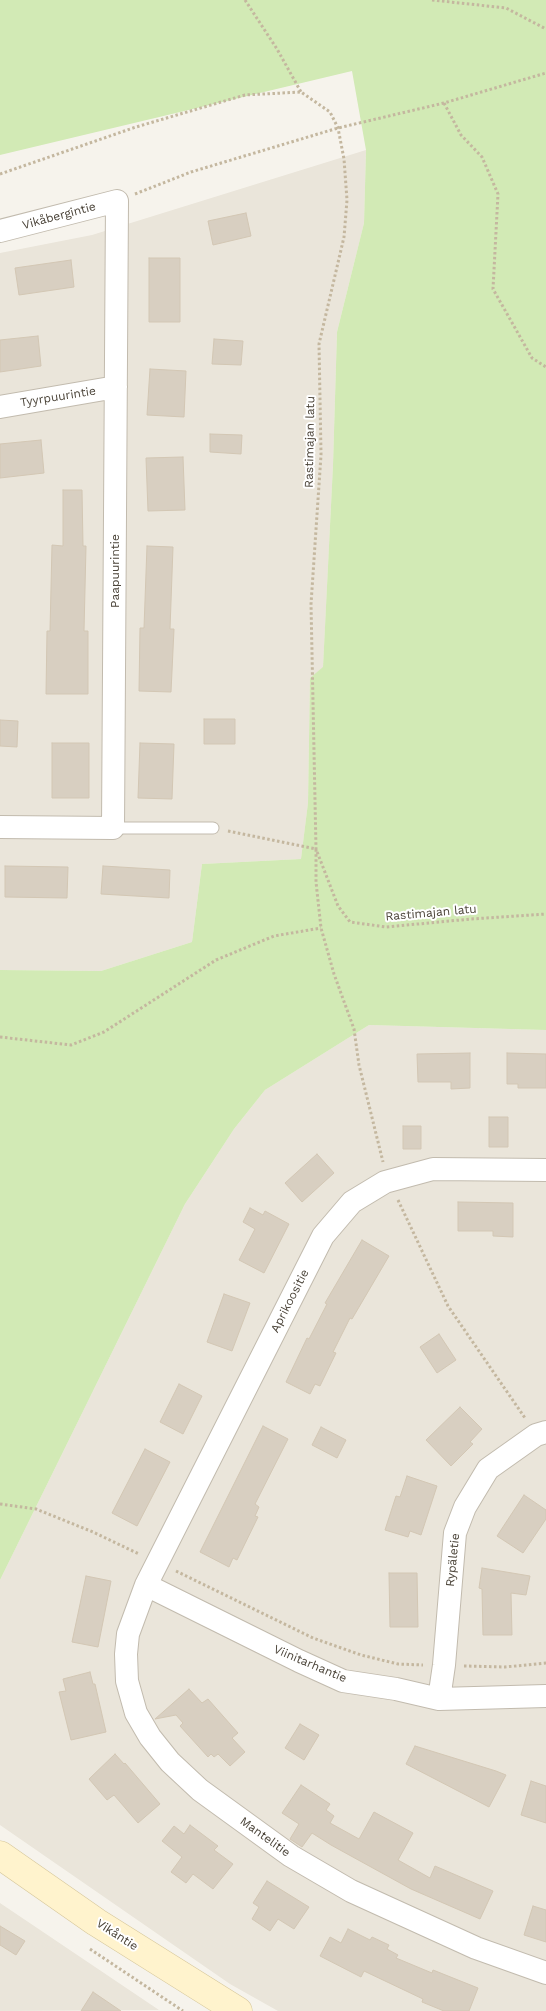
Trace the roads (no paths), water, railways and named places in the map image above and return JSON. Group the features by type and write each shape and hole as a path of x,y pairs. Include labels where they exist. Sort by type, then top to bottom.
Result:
{"street":[{"name":"Vikåbergintie","path":"0,231 117,201"},
{"name":"Paapuurintie","path":"113,828 117,201"},
{"name":"Tyyrpuurintie","path":"0,407 116,387"},
{"path":"0,828 113,828"},
{"name":"Aprikoositie","path":"146,1585 323,1236 352,1202 388,1180 433,1169 546,1170"},
{"name":"Rypäletie","path":"439,1699 444,1665 454,1533 465,1507 488,1470 541,1434"},
{"name":"Viinitarhantie","path":"146,1585 299,1662 343,1680 439,1699 546,1696"},
{"name":"Mantelitie","path":"146,1585 128,1634 126,1654 127,1681 136,1713 150,1736 170,1762 200,1790 291,1856 352,1891 476,1948 546,1973"},
{"name":"Vikåntie","path":"0,1854 96,1922 238,2011"}],"lane":[{"path":"113,828 213,828"}]}
